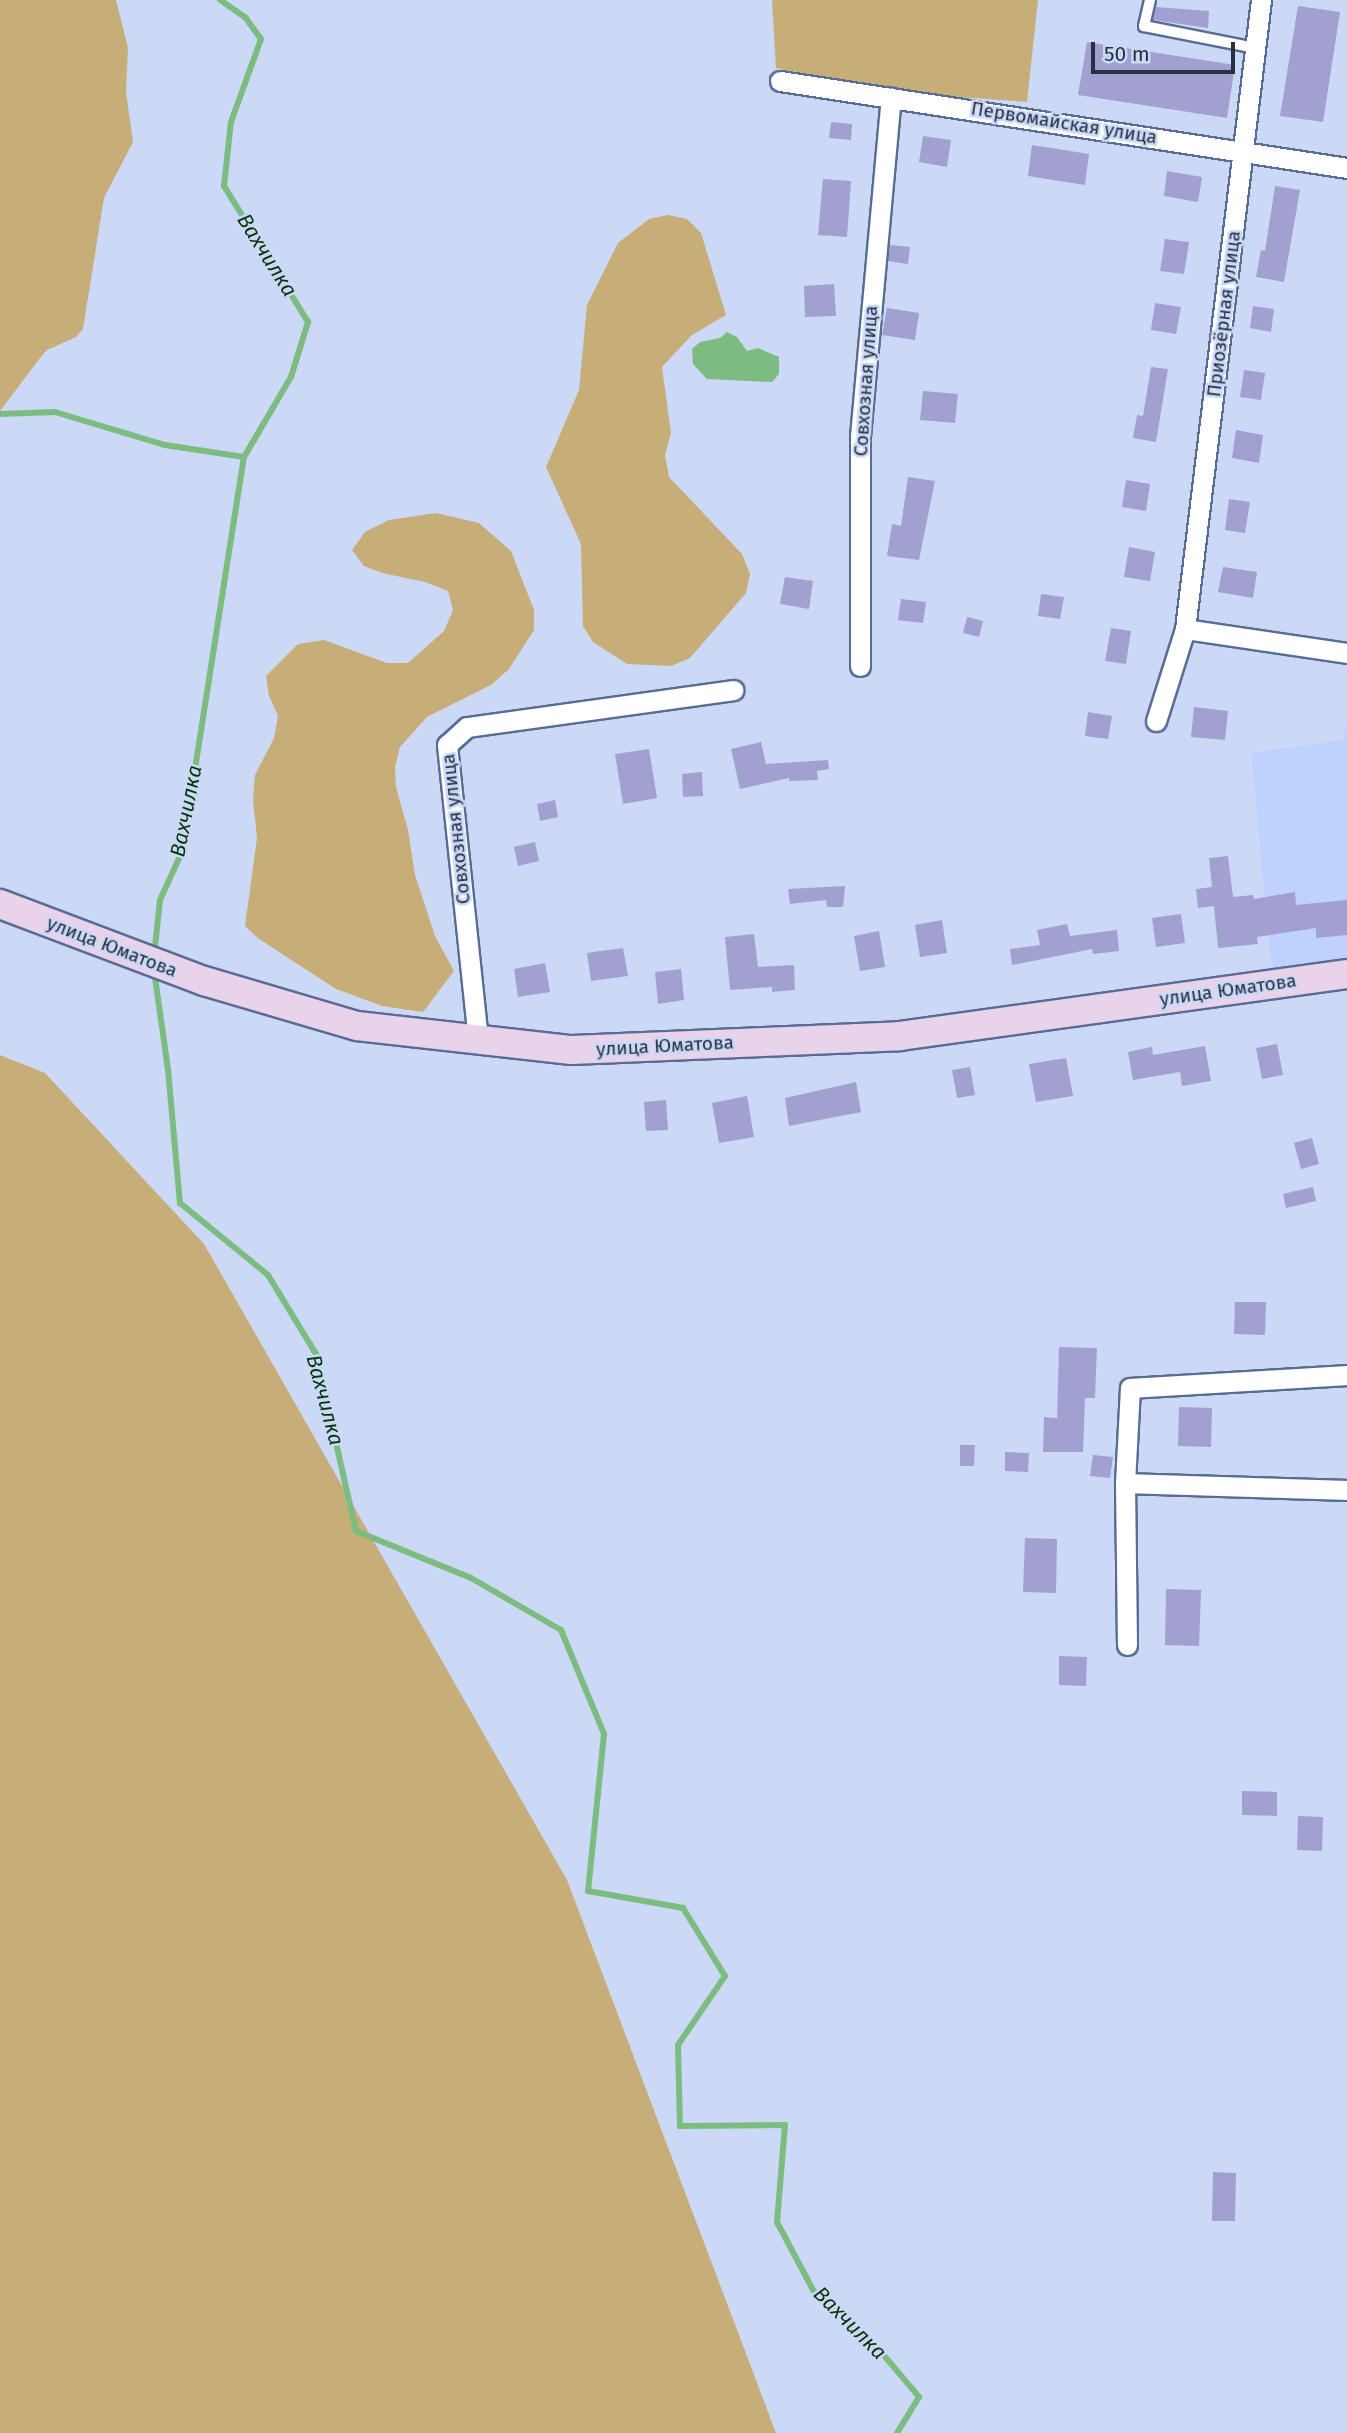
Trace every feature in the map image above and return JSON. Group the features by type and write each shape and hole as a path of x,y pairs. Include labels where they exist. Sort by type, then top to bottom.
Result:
{"main road":[{"name":"улица Юматова","path":"0,904 204,981 356,1026 572,1051 900,1036 1347,974"}],"street":[{"name":"Приозёрная улица","path":"1156,722 1185,629 1261,0"},
{"name":"Первомайская улица","path":"780,81 1244,150 1347,168"},
{"name":"Совхозная улица","path":"860,666 860,436 891,97"},
{"path":"1185,629 1347,653"},
{"name":"Совхозная улица","path":"478,1040 447,745 467,727 733,690"},
{"path":"1127,1645 1125,1483 1130,1388 1347,1375"},
{"path":"1125,1483 1347,1490"}],"lane":[{"path":"1150,0 1144,26 1255,48"}],"shaded area":[{"path":"0,0 116,0 128,48 126,92 133,142 104,198 83,329 76,337 47,350 0,411"},
{"path":"772,0 1038,0 1027,102 902,93 776,68"},
{"path":"668,215 687,219 701,233 726,315 692,335 662,367 671,433 665,455 669,477 742,554 750,574 746,593 690,658 671,666 627,664 593,642 583,626 581,544 546,467 579,390 587,305 618,243 649,219"},
{"path":"727,332 737,337 747,351 758,348 779,357 779,374 772,382 707,379 693,364 692,349 700,342 720,338"},
{"path":"436,513 479,523 511,551 534,610 534,630 509,669 491,685 427,717 400,747 395,767 396,787 408,830 415,875 435,936 454,971 423,1012 382,1006 336,989 259,939 245,926 257,838 253,799 255,775 274,738 278,716 269,696 266,676 298,644 324,640 387,663 408,663 444,631 453,610 448,591 364,566 352,550 365,532 389,520"},
{"path":"1347,718 1347,957 1272,969 1251,753 1344,740"},
{"path":"0,1055 45,1073 204,1244 567,1880 776,2433 0,2433"}],"building":[{"path":"1298,6 1340,12 1323,122 1280,116"},
{"path":"1156,7 1209,11 1208,28 1153,20"},
{"path":"1087,42 1235,65 1227,118 1078,95"},
{"path":"831,122 852,124 851,140 829,138"},
{"path":"923,136 951,140 947,167 919,162"},
{"path":"1032,145 1089,154 1085,185 1028,176"},
{"path":"1167,171 1202,177 1198,202 1164,196"},
{"path":"823,179 851,181 847,237 818,235"},
{"path":"1275,186 1300,190 1284,282 1256,277 1261,250 1265,251"},
{"path":"1165,239 1189,242 1184,274 1160,271"},
{"path":"890,245 910,247 908,264 888,261"},
{"path":"834,284 836,316 805,317 804,286"},
{"path":"1155,303 1181,307 1176,334 1151,330"},
{"path":"1253,306 1274,309 1271,332 1250,328"},
{"path":"887,308 919,313 915,340 882,335"},
{"path":"1151,367 1168,369 1156,442 1133,438 1137,415 1143,416"},
{"path":"1244,370 1265,373 1261,400 1240,397"},
{"path":"923,391 958,394 955,423 920,420"},
{"path":"1236,430 1263,435 1259,463 1232,458"},
{"path":"908,477 935,481 919,560 887,556 892,524 901,526"},
{"path":"1126,480 1150,484 1146,511 1122,507"},
{"path":"1229,499 1250,502 1245,533 1225,530"},
{"path":"1129,547 1155,552 1150,581 1124,577"},
{"path":"1223,567 1257,572 1253,598 1218,592"},
{"path":"785,577 813,581 809,609 780,604"},
{"path":"1041,594 1064,597 1060,619 1038,616"},
{"path":"901,599 926,602 923,623 898,620"},
{"path":"967,617 983,621 979,637 963,633"},
{"path":"1111,628 1131,631 1126,664 1105,661"},
{"path":"1194,707 1228,711 1225,740 1191,737"},
{"path":"1088,712 1112,716 1108,739 1085,736"},
{"path":"761,742 766,764 828,760 829,769 817,771 818,780 789,781 789,778 740,789 731,749"},
{"path":"649,749 657,798 623,804 615,754"},
{"path":"702,772 703,796 683,797 682,774"},
{"path":"555,800 558,817 540,821 537,804"},
{"path":"535,842 539,861 518,866 514,847"},
{"path":"1228,856 1233,897 1253,895 1254,899 1295,892 1296,905 1347,900 1347,935 1316,938 1316,928 1257,937 1258,944 1218,948 1214,906 1198,908 1196,889 1212,887 1209,858"},
{"path":"845,886 843,907 827,907 826,900 790,904 788,889"},
{"path":"1181,914 1185,943 1156,947 1152,918"},
{"path":"942,920 947,953 920,957 915,925"},
{"path":"1067,924 1070,936 1117,930 1119,951 1093,954 1092,949 1012,965 1010,949 1040,945 1037,930"},
{"path":"879,931 885,967 860,971 854,936"},
{"path":"754,934 758,967 794,965 795,990 772,992 772,987 730,990 725,937"},
{"path":"623,948 628,976 591,981 587,953"},
{"path":"545,963 550,992 518,997 514,969"},
{"path":"681,969 684,1000 658,1004 655,972"},
{"path":"1277,1044 1283,1075 1262,1079 1256,1048"},
{"path":"1205,1046 1211,1081 1182,1086 1180,1072 1133,1080 1128,1052 1152,1047 1153,1055"},
{"path":"1066,1058 1073,1096 1036,1102 1029,1064"},
{"path":"970,1067 975,1095 957,1098 952,1070"},
{"path":"856,1082 861,1112 789,1126 785,1098"},
{"path":"747,1096 754,1137 719,1143 712,1103"},
{"path":"666,1100 668,1130 646,1131 644,1102"},
{"path":"1312,1138 1319,1164 1301,1169 1294,1143"},
{"path":"1313,1187 1316,1201 1286,1208 1283,1194"},
{"path":"1235,1302 1266,1302 1265,1335 1234,1334"},
{"path":"1059,1347 1097,1348 1095,1398 1085,1398 1083,1452 1043,1452 1044,1417 1057,1418"},
{"path":"1179,1407 1212,1408 1211,1447 1178,1446"},
{"path":"960,1445 975,1445 974,1466 960,1466"},
{"path":"1005,1452 1029,1453 1028,1472 1005,1471"},
{"path":"1093,1455 1113,1457 1110,1478 1090,1476"},
{"path":"1025,1538 1057,1539 1056,1593 1023,1592"},
{"path":"1166,1589 1201,1590 1199,1646 1165,1645"},
{"path":"1059,1656 1087,1657 1086,1686 1059,1685"},
{"path":"1242,1791 1277,1792 1277,1816 1242,1815"},
{"path":"1298,1816 1323,1817 1322,1851 1297,1850"},
{"path":"1213,2172 1236,2173 1235,2221 1212,2221"}],"waterway":[{"name":"Вахчилка","path":"154,956 160,900 182,852 244,457 291,377 308,322 224,186 231,122 261,39 246,18 220,0"},
{"path":"0,414 55,412 165,445 244,457"},
{"name":"Вахчилка","path":"154,970 168,1069 180,1203 268,1275 316,1354 356,1531 471,1578 561,1630 604,1734 588,1891 683,1908 725,1976 678,2045 680,2126 785,2125 777,2222 813,2290 865,2333 919,2397 897,2433"}]}
